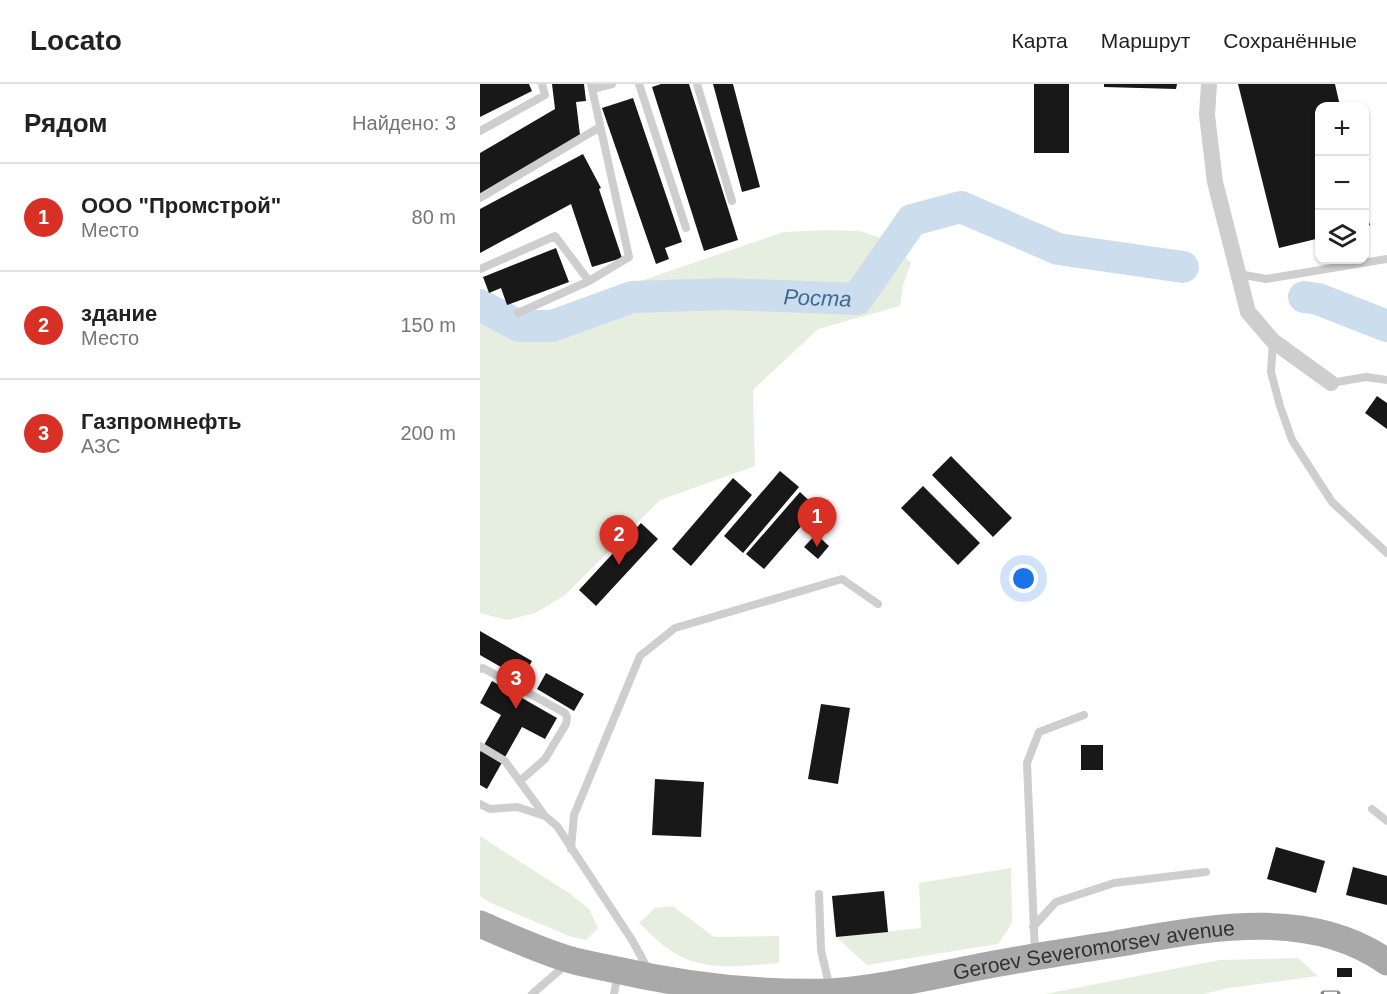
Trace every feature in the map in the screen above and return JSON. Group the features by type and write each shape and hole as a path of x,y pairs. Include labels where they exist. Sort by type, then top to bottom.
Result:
{"main road":[{"name":"Geroev Severomorsev avenue","path":"480,924 572,960 616,982 654,979 732,990 790,994 830,992 925,978 1218,927 1286,927 1346,939 1381,955"}],"street":[{"path":"1209,84 1207,115 1215,182 1248,312 1273,341 1331,383"}],"lane":[{"path":"480,131 544,95 542,84"},
{"path":"518,313 589,281 628,257 591,87 612,84"},
{"path":"639,84 686,228"},
{"path":"697,84 732,201"},
{"path":"480,198 600,127"},
{"path":"480,269 555,236 589,281"},
{"path":"1239,274 1266,279 1387,258"},
{"path":"1273,341 1271,372 1292,440 1332,502 1387,553"},
{"path":"1331,383 1366,377 1387,380"},
{"path":"571,849 574,816 640,656 675,628 842,579 878,604"},
{"path":"480,669 483,668 565,713 567,717 567,724 546,759 520,781"},
{"path":"1036,957 1027,763 1039,732 1084,715"},
{"path":"480,746 504,761 545,816 557,826 632,940 654,979"},
{"path":"480,804 490,809 517,807 545,816"},
{"path":"1372,808 1387,821"},
{"path":"1033,927 1056,902 1114,883 1206,872"},
{"path":"819,894 820,950 830,992"},
{"path":"532,994 572,960"}],"green space":[{"path":"860,231 887,240 911,263 903,285 900,306 818,329 753,390 755,466 660,500 564,596 535,613 507,620 480,613 480,299 523,321 784,232"},
{"path":"480,836 569,893 589,909 598,928 586,940 569,936 491,903 480,896"},
{"path":"1011,868 1012,923 998,944 867,965 836,937 921,928 919,883"},
{"path":"673,906 714,937 779,936 779,963 721,966 707,965 680,956 663,945 639,923 655,908"},
{"path":"1298,958 1318,976 1228,988 1204,994 1045,994 1220,960"}],"building":[{"path":"480,84 529,84 532,91 480,117"},
{"path":"552,84 584,84 586,101 576,102 580,135 480,194 480,153 555,109"},
{"path":"661,84 689,84 738,240 704,251 652,87"},
{"path":"713,84 733,84 760,187 742,192"},
{"path":"1034,84 1069,84 1069,153 1034,153"},
{"path":"1104,84 1177,84 1176,89 1104,87"},
{"path":"1238,84 1335,84 1339,102 1315,102 1315,239 1279,248"},
{"path":"633,98 682,242 665,248 669,259 656,264 602,108"},
{"path":"583,154 601,188 599,189 622,258 592,267 571,204 480,253 480,209"},
{"path":"556,248 569,282 507,305 501,288 489,293 483,277"},
{"path":"1377,396 1387,403 1387,429 1365,413"},
{"path":"951,456 1012,518 993,537 932,475"},
{"path":"780,471 799,487 743,553 724,536"},
{"path":"733,478 752,495 691,566 672,549"},
{"path":"923,486 980,543 958,565 901,508"},
{"path":"800,492 817,508 764,569 746,554"},
{"path":"641,523 658,539 596,606 579,590"},
{"path":"816,534 829,546 818,559 804,547"},
{"path":"480,631 532,661 522,679 480,655"},
{"path":"546,673 584,694 574,711 537,689"},
{"path":"492,681 557,718 545,739 522,727 487,789 480,785 480,752 501,715 480,703"},
{"path":"821,704 850,708 838,784 808,779"},
{"path":"1081,745 1103,745 1103,770 1081,770"},
{"path":"655,779 704,782 701,837 652,835"},
{"path":"1276,847 1325,861 1316,893 1267,879"},
{"path":"1353,867 1387,876 1387,905 1346,895"},
{"path":"884,891 888,932 836,937 832,896"},
{"path":"1337,968 1352,968 1352,977 1337,977"}],"waterway":[{"name":"Роста","path":"480,305 519,326 552,326 632,297 727,294 857,299 912,220 961,207 1058,249 1183,267"},
{"name":"Роста","path":"1304,297 1318,299 1387,326"}],"railway":[{"path":"1324,994 1337,994"}],"place":[{"name":"ООО \"Промстрой\"","path":"817,547"},
{"name":"здание","path":"619,565"},
{"name":"Газпромнефть","path":"516,709"}]}
